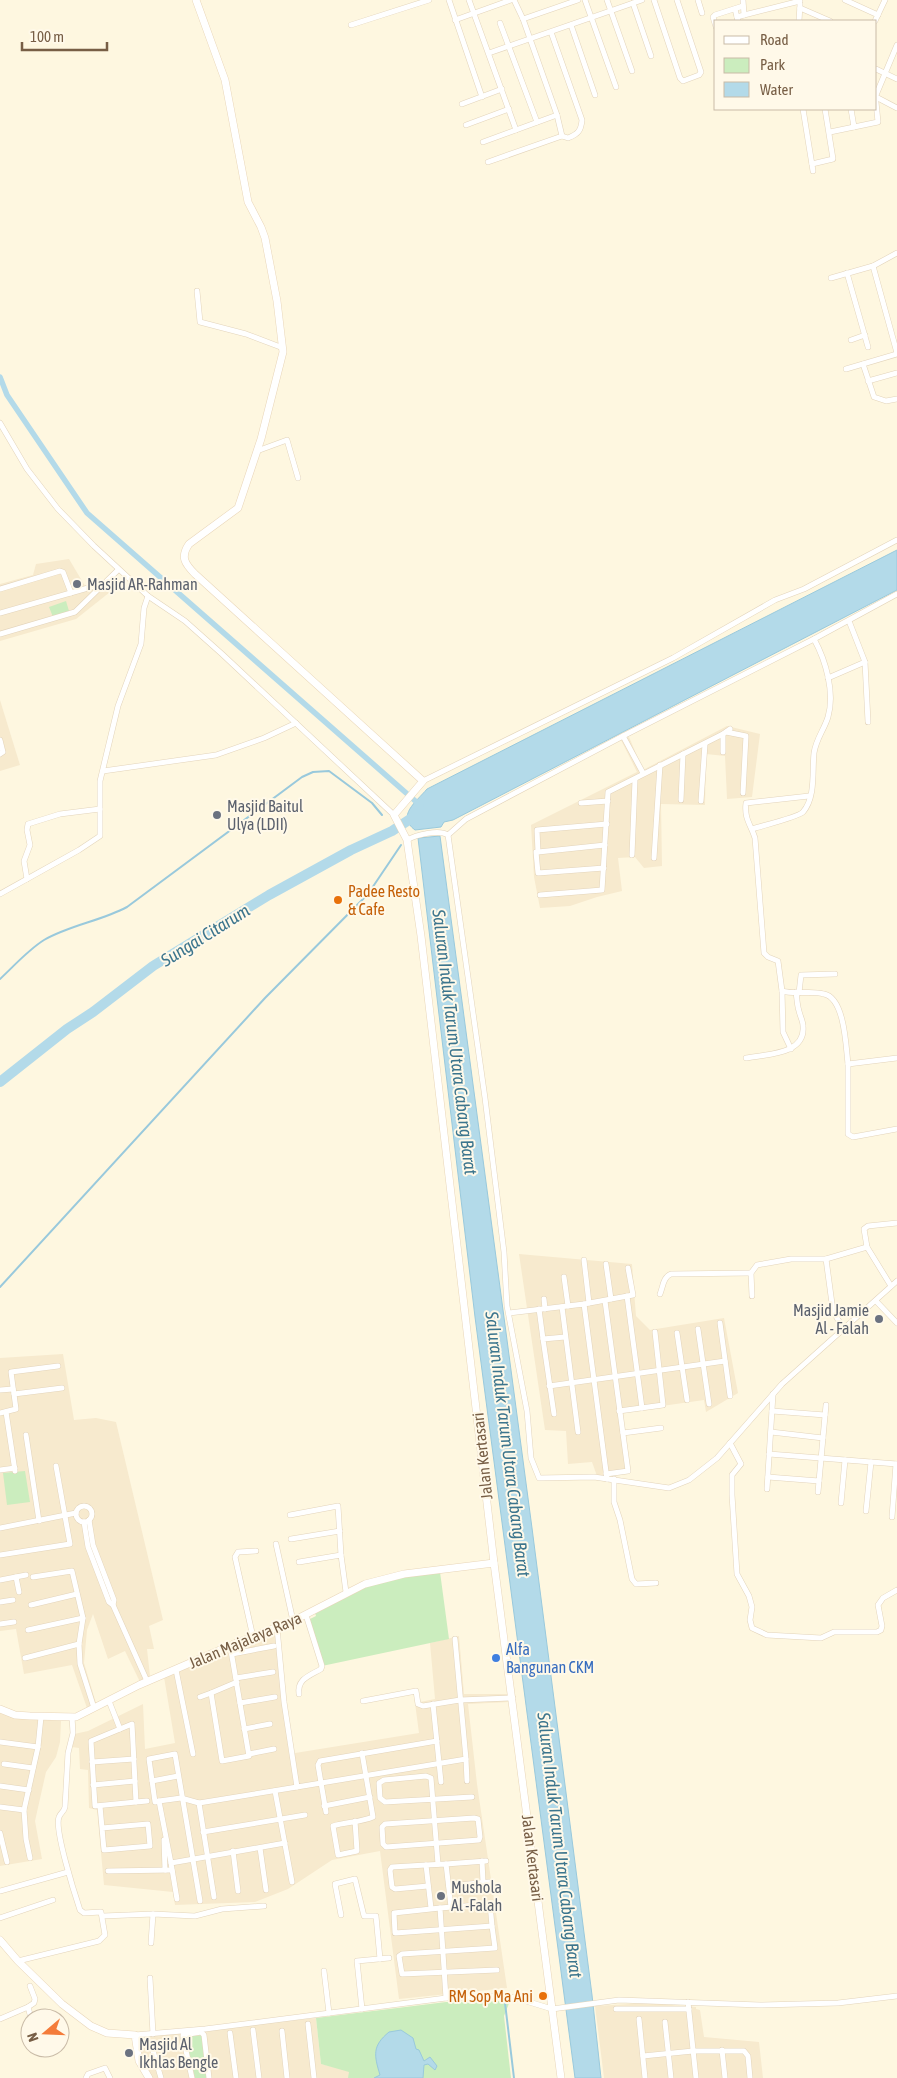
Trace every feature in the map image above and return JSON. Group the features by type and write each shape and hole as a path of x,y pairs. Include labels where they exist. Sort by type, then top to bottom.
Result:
{"street":[{"path":"196,0 224,80 248,202 261,226 265,238 277,300 283,348 257,451 238,509 194,539 184,552 184,562 423,781"},
{"path":"351,25 429,0"},
{"path":"448,0 482,97"},
{"path":"469,0 516,130"},
{"path":"455,20 513,0 523,18 557,115 562,136"},
{"path":"523,18 578,0"},
{"path":"585,0 616,87"},
{"path":"607,0 632,72"},
{"path":"489,53 642,0"},
{"path":"654,0 680,78 683,81 699,76 701,72 677,0"},
{"path":"702,13 699,1 706,0"},
{"path":"845,0 878,14"},
{"path":"876,20 885,0"},
{"path":"632,3 651,56"},
{"path":"743,3 744,15"},
{"path":"715,20 714,16 735,9 743,3"},
{"path":"799,20 800,3"},
{"path":"735,9 738,19 744,15 800,3 828,20"},
{"path":"500,23 537,122"},
{"path":"571,25 595,95"},
{"path":"488,162 562,136 568,138 578,134 581,129 582,120 551,32"},
{"path":"877,94 896,52 897,45"},
{"path":"877,70 897,79"},
{"path":"462,104 502,89"},
{"path":"877,97 897,108"},
{"path":"466,125 509,110"},
{"path":"804,110 812,171"},
{"path":"812,164 833,159 825,110"},
{"path":"851,110 854,127"},
{"path":"830,132 878,122 877,110"},
{"path":"483,142 557,115"},
{"path":"831,278 873,266 897,253"},
{"path":"846,369 897,354 873,266"},
{"path":"847,273 868,346"},
{"path":"196,291 200,322 246,334 283,348"},
{"path":"851,340 865,335"},
{"path":"863,364 871,393 877,399 886,401 897,399"},
{"path":"868,381 897,373"},
{"path":"0,423 27,469 58,509 118,570 148,596 185,621 296,723 395,818 405,837 445,833 466,819 897,594"},
{"path":"257,451 287,440 298,478"},
{"path":"395,818 423,781 673,658 775,600 804,589 897,540"},
{"path":"0,634 75,612 118,570"},
{"path":"0,589 60,571 66,575 71,593"},
{"path":"0,613 102,584"},
{"path":"0,894 99,838 101,831 99,786 118,706 141,644 144,605 148,596"},
{"path":"849,620 865,662 868,722"},
{"path":"752,829 800,814 810,796 814,780 816,743 828,717 830,705 828,678 824,661 814,639"},
{"path":"828,678 865,662"},
{"path":"103,771 216,755 264,738 296,723"},
{"path":"723,752 726,732"},
{"path":"540,895 602,890 608,792 635,780 643,773 726,732 746,736 743,793"},
{"path":"623,736 643,773"},
{"path":"0,740 3,748 3,752 0,754"},
{"path":"701,801 705,744"},
{"path":"681,800 683,754"},
{"path":"654,858 660,765"},
{"path":"632,855 635,780"},
{"path":"791,1049 783,1032 782,991 778,961 764,953 755,838 747,822 746,803 810,796"},
{"path":"581,803 608,802"},
{"path":"26,880 24,861 30,845 28,824 60,814 100,808"},
{"path":"604,868 538,873 536,852 538,852 537,830 607,824"},
{"path":"445,833 490,1134 509,1313 527,1411 531,1458 539,1478 607,1476 628,1471 619,1411 606,1264"},
{"name":"Jalan Kertasari","path":"405,837 433,1024 494,1563 561,2078"},
{"path":"538,852 605,846"},
{"path":"746,1058 791,1049 799,1044 803,1035 803,1024 798,1009 801,975 835,974"},
{"path":"782,991 825,994 832,999 841,1014 848,1064 848,1134 853,1137 897,1129"},
{"path":"848,1064 897,1058"},
{"path":"891,1286 868,1247 864,1233 866,1227 897,1223"},
{"path":"752,1296 751,1273 757,1265 804,1258 826,1259 868,1247"},
{"path":"826,1259 833,1311 844,1330"},
{"path":"584,1260 594,1379 607,1476"},
{"path":"509,1313 633,1295 628,1268"},
{"path":"660,1294 664,1280 672,1274 751,1273"},
{"path":"564,1277 565,1337 578,1432"},
{"path":"607,1476 614,1479 669,1488 675,1487 698,1474 730,1443 773,1394 816,1351 844,1330 897,1281"},
{"path":"627,1296 642,1408"},
{"path":"544,1299 542,1309 543,1339 554,1414"},
{"path":"876,1301 897,1322"},
{"path":"720,1323 730,1396"},
{"path":"698,1329 709,1404"},
{"path":"619,1411 663,1404 655,1332"},
{"path":"677,1333 687,1400"},
{"path":"543,1339 565,1337"},
{"path":"549,1386 725,1361"},
{"path":"0,1470 15,1470 3,1413 16,1409 11,1372 58,1366"},
{"path":"0,1390 62,1388"},
{"path":"767,1490 773,1394"},
{"path":"818,1492 826,1405"},
{"path":"772,1411 825,1415"},
{"path":"623,1433 661,1428"},
{"path":"771,1432 823,1438"},
{"path":"26,1435 39,1521"},
{"path":"730,1443 741,1464 732,1475 738,1574 749,1596 752,1607 750,1620 752,1628 756,1632 767,1635 821,1638 834,1632 877,1632 881,1630 882,1626 878,1606 883,1598 897,1590"},
{"path":"769,1454 897,1464 892,1517"},
{"path":"841,1503 845,1460"},
{"path":"866,1511 871,1462"},
{"path":"0,1555 70,1544 56,1466"},
{"path":"768,1477 819,1481"},
{"path":"614,1479 614,1502 632,1580 636,1584 656,1583"},
{"path":"290,1515 338,1506 346,1592"},
{"path":"0,1528 76,1514 81,1507 88,1507 92,1514 87,1521 88,1547 109,1602 114,1605 147,1681"},
{"path":"76,1514 78,1518 87,1521"},
{"path":"291,1539 340,1531"},
{"path":"276,1544 294,1621"},
{"path":"253,1636 235,1557 238,1552 256,1550"},
{"path":"299,1562 342,1555"},
{"name":"Jalan Majalaya Raya","path":"0,1709 15,1715 72,1718 147,1681 230,1645 294,1621 346,1592 365,1584 392,1576 494,1563"},
{"path":"33,1577 72,1571 83,1618 79,1644 80,1664 94,1708"},
{"path":"0,1580 26,1575"},
{"path":"16,1577 19,1592"},
{"path":"31,1605 77,1594"},
{"path":"0,1602 13,1600"},
{"path":"299,1694 299,1686 302,1679 322,1666 306,1615"},
{"path":"28,1630 83,1618"},
{"path":"0,1624 14,1622"},
{"path":"278,1628 284,1702 297,1787"},
{"path":"455,1639 467,1781"},
{"path":"25,1658 79,1644"},
{"path":"230,1645 249,1754"},
{"path":"232,1654 274,1646"},
{"path":"176,1670 193,1754"},
{"path":"200,1698 236,1680 272,1672"},
{"path":"363,1701 416,1691 419,1706 460,1700 512,1698"},
{"path":"211,1693 222,1761 274,1749"},
{"path":"240,1703 275,1697"},
{"path":"109,1701 120,1728"},
{"path":"433,1704 440,1782"},
{"path":"30,1858 26,1839 24,1810 38,1747 41,1717"},
{"path":"18,1961 101,1940 105,1934 101,1912 84,1914 81,1912 68,1872 59,1822 59,1816 65,1807 68,1753 74,1733 72,1718"},
{"path":"136,1802 132,1724 91,1741 94,1806 147,1802"},
{"path":"244,1729 270,1724"},
{"path":"326,1812 318,1765 320,1761 437,1741"},
{"path":"0,1742 38,1747"},
{"path":"355,1821 358,1851 338,1855 332,1827 355,1821 373,1817 362,1753"},
{"path":"200,1901 181,1798 175,1754 149,1759 155,1802 181,1798 199,1803 466,1759"},
{"path":"92,1762 134,1759"},
{"path":"4,1764 33,1768"},
{"path":"152,1781 178,1776"},
{"path":"438,1864 431,1798 431,1778 426,1776 384,1780 379,1783 380,1798 385,1802 431,1798 472,1797"},
{"path":"93,1785 135,1781"},
{"path":"0,1786 29,1790"},
{"path":"275,1791 292,1882"},
{"path":"324,1806 370,1797"},
{"path":"159,1802 177,1899"},
{"path":"199,1803 214,1897"},
{"path":"0,1806 24,1810"},
{"path":"100,1806 102,1828 104,1850 150,1846 148,1824 102,1828"},
{"path":"203,1832 305,1814"},
{"path":"478,1819 480,1837 476,1840 435,1843 386,1847 383,1844 382,1827 385,1824 478,1819"},
{"path":"163,1820 165,1870"},
{"path":"0,1833 7,1862"},
{"path":"171,1863 285,1843"},
{"path":"260,1848 266,1890"},
{"path":"233,1852 238,1891"},
{"path":"428,1886 395,1889 392,1887 390,1870 392,1867 484,1861 486,1882 449,1886"},
{"path":"446,1864 451,1907"},
{"path":"426,1865 431,1908"},
{"path":"108,1871 172,1870"},
{"path":"0,1891 68,1872"},
{"path":"341,1915 335,1884 355,1879 364,1916 376,1916 380,1959"},
{"path":"0,1918 54,1900"},
{"path":"492,1926 395,1933 394,1913 431,1908 490,1904 492,1926 494,1949 442,1951 402,1954 399,1956 401,1973 404,1975 497,1970"},
{"path":"103,1916 153,1914 195,1916 222,1909 264,1906"},
{"path":"440,1908 446,1998"},
{"path":"152,1943 153,1914"},
{"path":"0,1940 18,1961 62,2004 91,2026 107,2033 135,2035 446,1998 498,1996 516,1998 552,2009 618,2000 760,2005 838,2003 897,1996"},
{"path":"362,2009 357,1961 389,1958"},
{"path":"324,1971 329,2013"},
{"path":"150,1978 153,2034"},
{"path":"0,2019 28,2007 35,2001 30,1986"},
{"path":"688,2002 696,2078"},
{"path":"616,2009 688,2009"},
{"path":"639,2019 645,2078"},
{"path":"665,2022 671,2078"},
{"path":"308,2024 314,2078"},
{"path":"252,2030 260,2078"},
{"path":"282,2031 288,2078"},
{"path":"192,2078 183,2037 184,2035 201,2032 204,2035 209,2078"},
{"path":"230,2033 236,2078"},
{"path":"135,2035 139,2061 149,2078"},
{"path":"151,2044 161,2078"},
{"path":"722,2050 725,2078"},
{"path":"643,2056 693,2051 744,2051 746,2052 750,2078"},
{"path":"86,2078 88,2074 105,2068 110,2078"}],"shaded area":[{"path":"69,559 85,586 98,578 110,592 76,619 0,641 0,584 33,575 36,564"},
{"path":"0,700 20,765 0,771"},
{"path":"727,726 760,734 752,797 727,799 725,756 706,754 705,805 661,804 662,866 644,868 635,857 618,858 622,891 570,906 540,908 534,877 531,825 637,772 621,740 629,737 643,770"},
{"path":"519,1254 632,1264 636,1316 650,1330 724,1318 738,1393 706,1412 704,1400 620,1412 629,1471 597,1476 592,1462 568,1464 566,1431 545,1430"},
{"path":"63,1354 74,1420 96,1418 116,1422 163,1620 149,1626 154,1649 147,1649 150,1676 140,1682 125,1651 108,1659 93,1614 87,1630 84,1663 96,1703 87,1708 72,1665 24,1674 16,1629 0,1631 0,1358"},
{"path":"276,1631 280,1684 289,1754 419,1733 415,1703 435,1699 430,1643 459,1636 464,1694 508,1694 509,1702 468,1704 477,1784 507,1988 399,1999 380,1851 332,1860 288,1889 255,1902 175,1905 173,1892 104,1885 97,1810 89,1808 88,1770 80,1769 79,1748 72,1747 74,1734 88,1731 143,1704 145,1749 175,1743 164,1677 233,1646"},
{"path":"0,1713 13,1717 61,1721 60,1742 56,1757 46,1772 35,1821 42,1859 0,1866"},
{"path":"647,2003 696,2007 696,2009 700,2010 704,2037 759,2042 763,2078 604,2078 595,2006"},
{"path":"316,2018 321,2064 350,2071 349,2078 152,2078 141,2054 137,2037"}],"green space":[{"path":"66,601 69,611 53,617 49,607"},
{"path":"25,1471 30,1502 7,1505 3,1473"},
{"path":"440,1572 449,1639 322,1666 310,1619 316,1616 314,1610 392,1576"},
{"path":"510,2001 504,2016 511,2078 348,2078 349,2072 321,2064 316,2018 446,2002"},
{"path":"202,2035 207,2078 195,2078 185,2037"}],"water":[{"path":"897,550 897,590 453,820 444,822 441,827 415,830 407,820 413,804 427,789"},
{"name":"Saluran Induk Tarum Utara Cabang Barat","path":"440,836 532,1528 601,2078 575,2078 475,1317 418,838"},
{"path":"401,2030 413,2038 416,2049 419,2050 424,2061 430,2057 437,2066 435,2070 428,2064 424,2065 423,2078 374,2078 380,2075 376,2062 377,2046 389,2032"}],"waterway":[{"path":"0,377 7,395 87,513 421,806"},
{"path":"0,979 27,953 44,940 64,930 107,916 127,907 302,777 313,772 329,771 372,803 382,815"},
{"name":"Sungai Citarum","path":"0,1082 67,1029 93,1012 153,966 269,895 351,850 392,831 418,814"},
{"path":"0,1287 265,998 368,894 401,845"},
{"path":"505,2003 514,2078"}],"place":[{"name":"Masjid AR-Rahman","path":"77,584"},
{"name":"Masjid Baitul Ulya (LDII)","path":"217,815"},
{"name":"Padee Resto & Cafe","path":"338,900"},
{"name":"Masjid Jamie Al - Falah","path":"879,1319"},
{"name":"Alfa Bangunan CKM","path":"496,1658"},
{"name":"Mushola Al -Falah","path":"441,1896"},
{"name":"RM Sop Ma Ani","path":"543,1996"},
{"name":"Masjid Al Ikhlas Bengle","path":"129,2053"}]}
